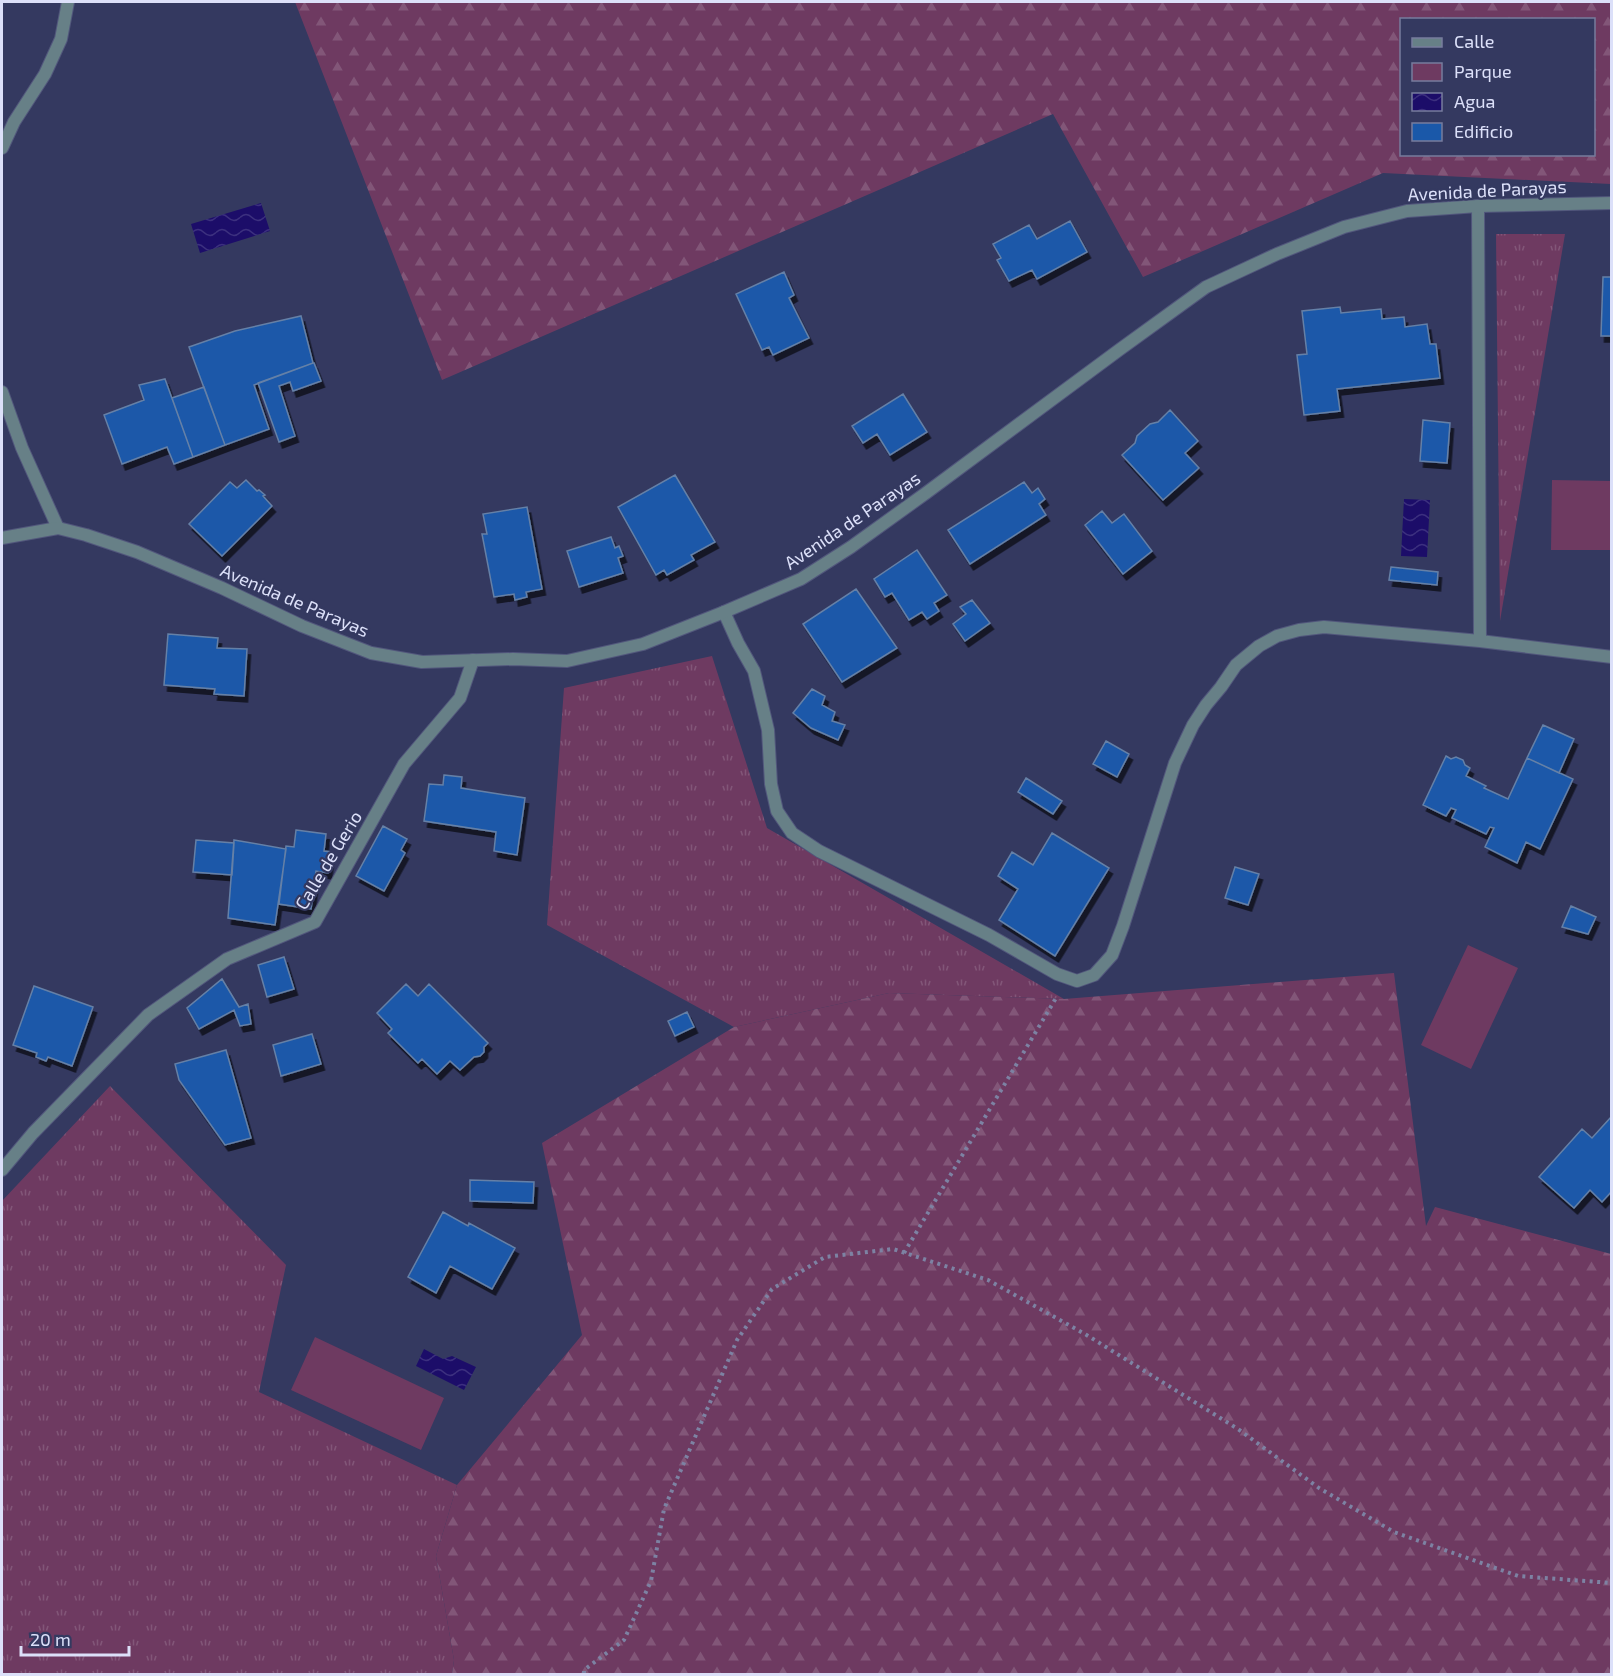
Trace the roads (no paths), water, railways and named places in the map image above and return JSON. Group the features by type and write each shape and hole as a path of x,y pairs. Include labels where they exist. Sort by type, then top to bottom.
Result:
{"street":[{"path":"2,148 14,122 45,74 57,48 68,2"},
{"name":"Avenida de Parayas","path":"2,538 58,528 86,535 137,552 222,588 302,626 371,652 422,662 567,661 643,644 801,579 851,547 1206,287 1277,254 1344,227 1407,211 1478,206 1611,203"},
{"path":"1478,206 1480,641"},
{"path":"2,392 22,448 58,528"},
{"path":"724,612 754,671 768,730 771,784 777,812 792,833 819,851 988,935 1057,974 1077,981 1094,975 1112,955 1175,763 1193,725 1236,665 1259,646 1276,636 1324,627 1480,641 1611,657"},
{"name":"Calle de Gerio","path":"2,1170 33,1133 148,1015 227,959 315,922 404,764 460,698 473,660"}],"water":[{"path":"261,203 270,231 200,253 191,224"},
{"path":"1404,499 1430,500 1427,557 1401,556"},
{"path":"424,1349 443,1359 452,1356 476,1367 464,1390 416,1366"}]}
